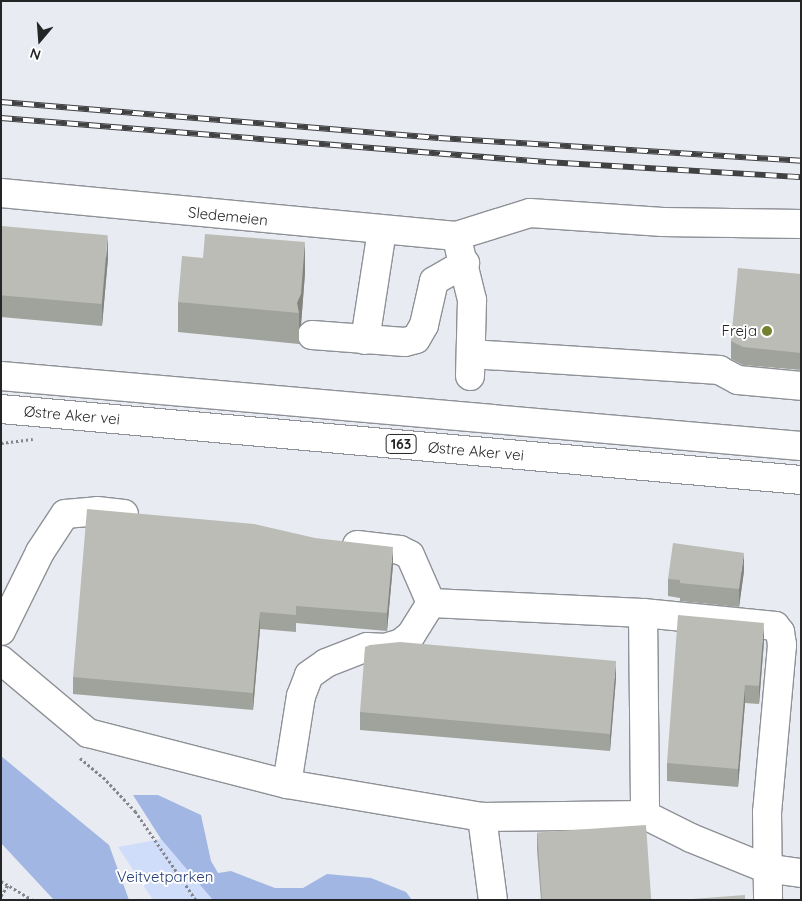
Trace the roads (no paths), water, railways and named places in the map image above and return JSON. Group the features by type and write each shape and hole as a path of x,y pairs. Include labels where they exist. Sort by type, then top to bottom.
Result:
{"main road":[{"name":"Sledemeien","path":"1,193 456,236"},
{"path":"801,224 663,222 530,213 456,236 465,263 472,300 470,365 719,370 738,380 801,386"},
{"path":"364,340 382,230"},
{"path":"312,335 405,342 416,339 424,325 434,281 465,263"},
{"name":"163","path":"1,376 801,446"},
{"name":"Østre Aker vei","path":"1,409 801,480"},
{"path":"1,631 40,552 65,514 97,511 147,516"},
{"path":"335,543 400,550 410,555 431,603"},
{"path":"431,603 643,613 775,626 780,632 782,645 767,812 765,868 768,900"},
{"path":"288,784 301,696 310,675 326,663 367,647 385,648 401,643 411,635 431,603"},
{"path":"643,613 645,815"},
{"path":"1,660 88,733 288,784 482,817 645,815 691,838 765,868 801,873"},
{"path":"482,817 493,900"}],"railway":[{"path":"1,102 439,138 801,161"},
{"path":"1,118 546,162 801,177"}],"place":[{"name":"Freja","path":"767,331"}],"park label":[{"name":"Veitvetparken","path":"165,877"}]}
